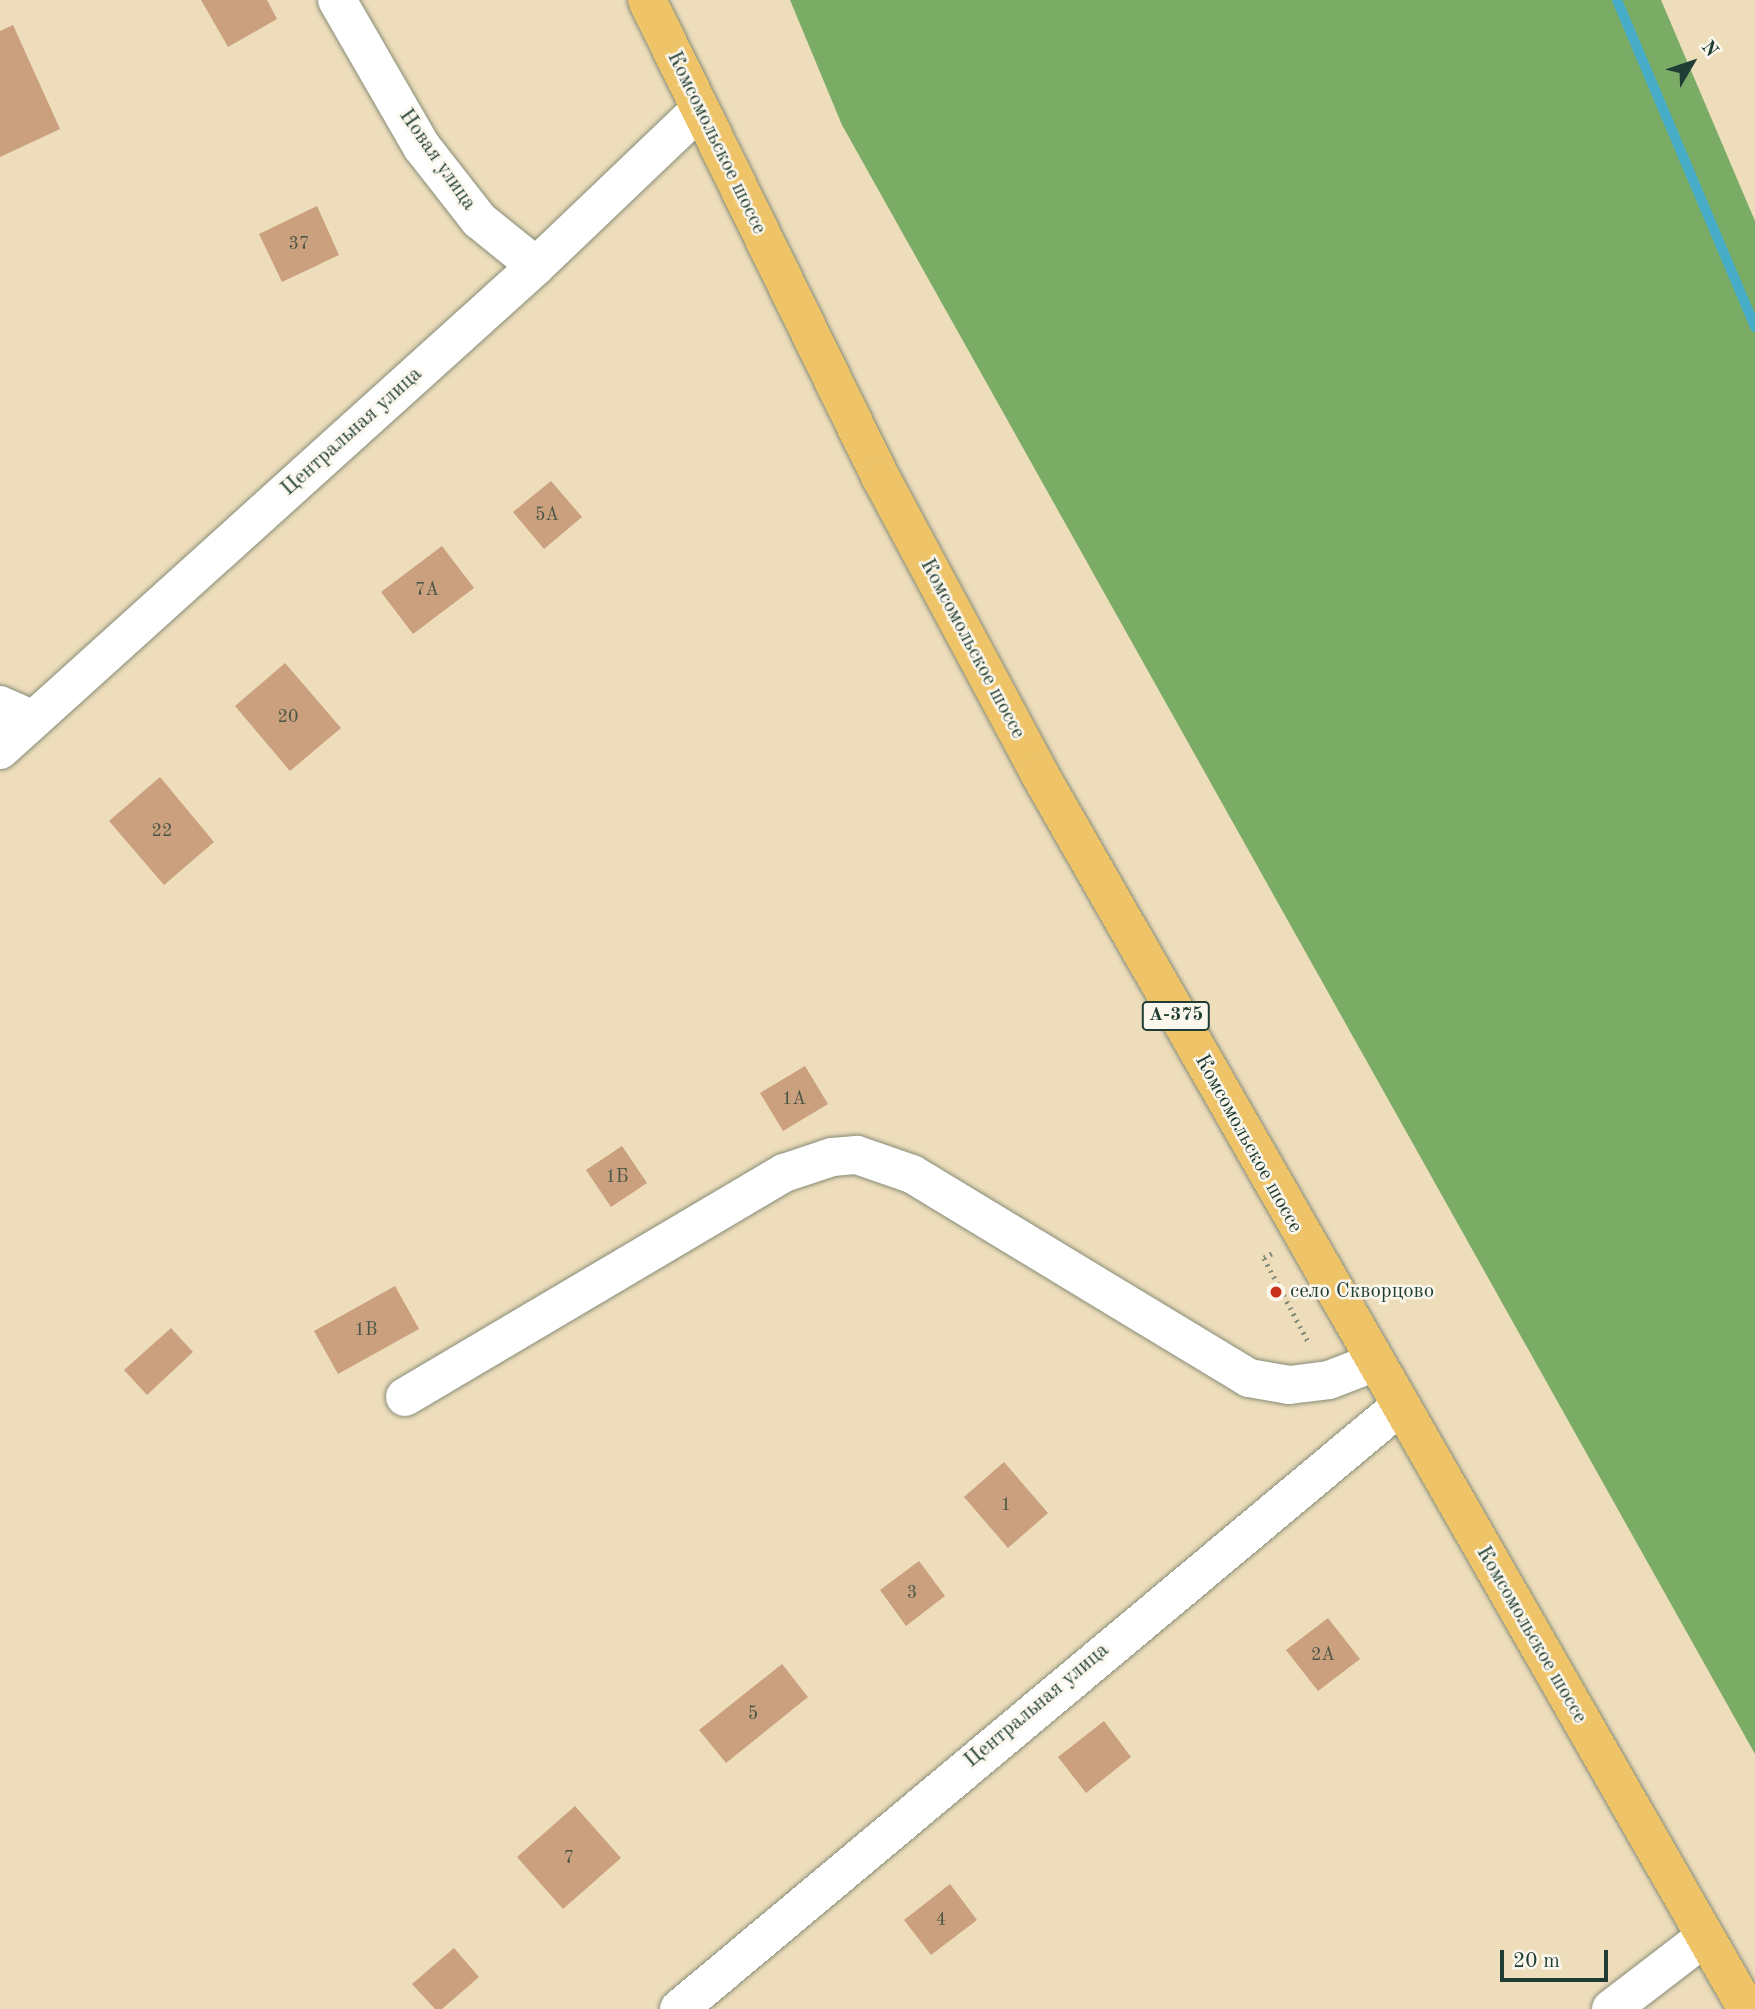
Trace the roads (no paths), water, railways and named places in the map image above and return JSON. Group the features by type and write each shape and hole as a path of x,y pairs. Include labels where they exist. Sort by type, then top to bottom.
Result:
{"highway":[{"name":"Комсомольское шоссе","path":"647,0 880,476 1039,773 1373,1363 1747,2009"}],"street":[{"name":"Новая улица","path":"337,0 422,147 479,220 536,266"},
{"name":"Центральная улица","path":"0,750 16,712 536,266 699,110"},
{"path":"405,1397 785,1173 832,1157 858,1155 923,1181 1249,1378 1290,1385 1329,1380 1373,1363"},
{"name":"Центральная улица","path":"679,2009 1399,1408"},
{"path":"1611,2009 1706,1937"}],"waterway":[{"path":"1617,0 1755,327"}],"place":[{"name":"село Скворцово","path":"1276,1292"}]}
